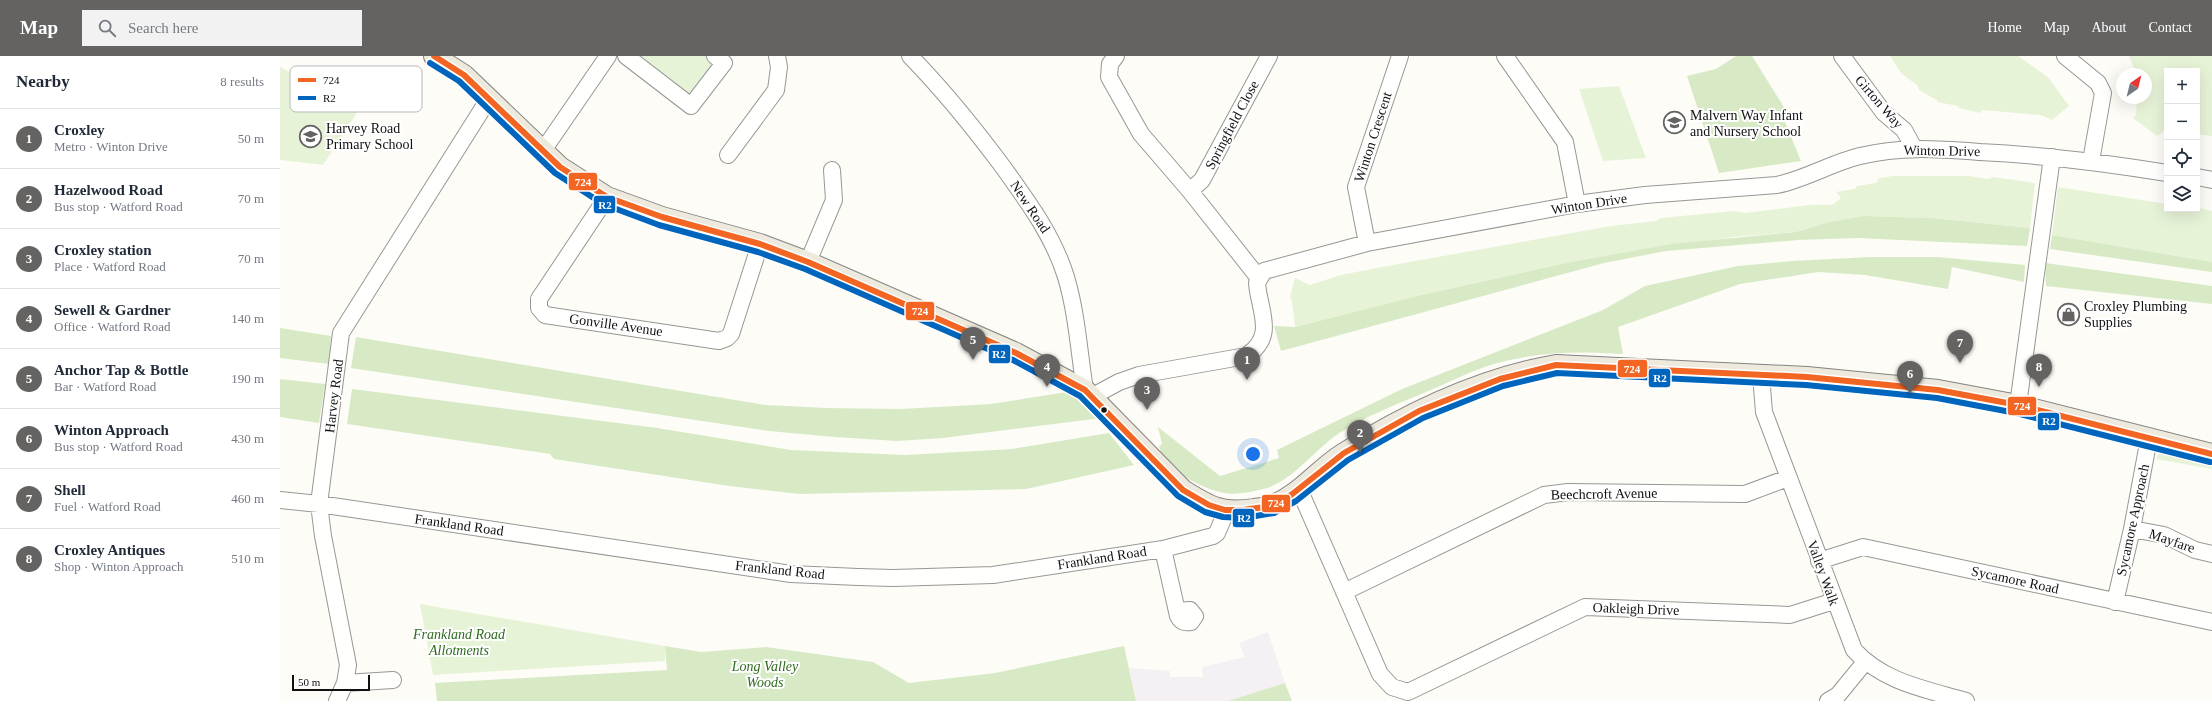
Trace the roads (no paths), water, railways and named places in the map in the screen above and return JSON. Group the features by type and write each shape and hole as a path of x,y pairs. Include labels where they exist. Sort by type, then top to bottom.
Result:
{"main road":[{"path":"434,56 464,75 542,152 560,167 607,197 662,217 760,244 808,262 1016,353 1089,393 1183,490 1200,501 1226,512 1271,506 1300,491 1343,453 1398,422 1468,390 1521,371 1556,365 1807,377 1938,390 2018,405 2212,454"}],"street":[{"path":"542,152 608,56"},
{"path":"626,56 690,106 724,63 715,56"},
{"path":"728,155 776,90 779,67 777,56"},
{"name":"New Road","path":"910,56 960,111 1023,195 1051,239 1066,276 1074,309 1089,393"},
{"path":"1089,393 1139,375 1246,356 1253,351 1261,341 1265,327 1257,290 1258,277 1190,191 1142,134 1112,84 1108,71 1110,64 1116,56"},
{"name":"Springfield Close","path":"1190,191 1202,180 1268,56"},
{"name":"Winton Crescent","path":"1367,243 1356,187 1400,56"},
{"path":"1505,56 1565,142 1577,204"},
{"name":"Girton Way","path":"1842,56 1884,113 1904,130 1914,148"},
{"path":"2065,56 2098,83 2103,93 2091,161"},
{"name":"Harvey Road","path":"337,701 345,683 348,665 323,536 319,504 342,333 488,100"},
{"name":"Winton Drive","path":"1258,277 1270,269 1367,243 1577,204 1645,195 1777,185 1792,182 1859,156 1914,148 2052,157 2091,161 2164,173"},
{"path":"2018,405 2052,157"},
{"path":"808,262 834,200 832,170"},
{"path":"2200,178 2212,180"},
{"name":"Gonville Avenue","path":"607,197 539,299 539,308 545,315 719,340 727,338 731,334 760,244"},
{"name":"Valley Walk","path":"1761,375 1764,412 1834,601 1854,650 1865,662 1897,681 1966,701"},
{"name":"Sycamore Approach","path":"2115,602 2132,529 2149,438"},
{"name":"Beechcroft Avenue","path":"1344,592 1544,495 1568,492 1744,494 1788,478"},
{"path":"1300,491 1344,592"},
{"name":"Frankland Road","path":"280,500 319,504 806,575 893,578 993,575 1163,549 1213,536 1217,533 1226,512"},
{"name":"Mayfare","path":"2132,529 2164,535 2195,550 2212,554"},
{"name":"Sycamore Road","path":"1819,561 1863,547 2212,622"},
{"path":"1163,549 1177,611"},
{"name":"Oakleigh Drive","path":"1344,592 1380,674 1392,687 1408,692 1585,607 1790,615 1834,601"},
{"path":"1828,701 1838,695 1865,662"},
{"path":"345,683 393,680"}],"place":[{"name":"Malvern Way Infant and Nursery School","path":"1674,123"},
{"name":"Harvey Road Primary School","path":"311,136"},
{"name":"Croxley Plumbing Supplies","path":"2068,314"},
{"name":"Anchor Tap & Bottle","path":"973,360"},
{"name":"Shell","path":"1960,363"},
{"name":"Croxley","path":"1247,380"},
{"name":"Sewell & Gardner","path":"1047,387"},
{"name":"Croxley Antiques","path":"2039,387"},
{"name":"Winton Approach","path":"1910,394"},
{"name":"Croxley station","path":"1147,410"},
{"name":"Hazelwood Road","path":"1360,453"}],"park label":[{"name":"Frankland Road Allotments","path":"459,642"},
{"name":"Long Valley Woods","path":"765,674"}]}
